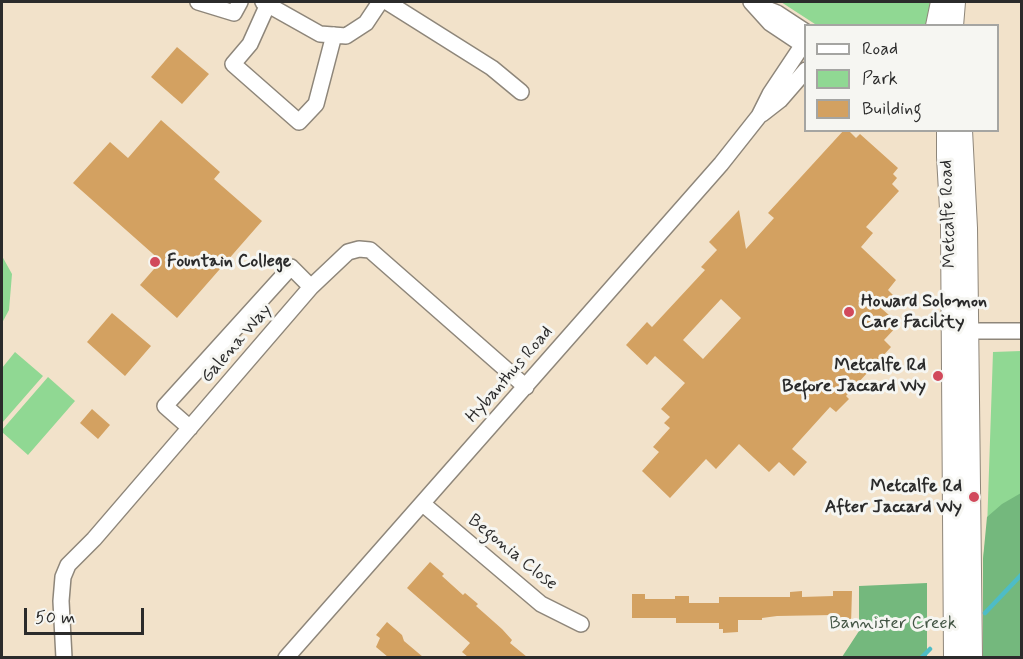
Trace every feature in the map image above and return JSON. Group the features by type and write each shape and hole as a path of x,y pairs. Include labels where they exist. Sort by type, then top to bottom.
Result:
{"main road":[{"path":"936,24 941,2"},
{"path":"952,24 956,2"},
{"name":"Metcalfe Road","path":"947,132 951,226 960,331 972,657"},
{"name":"Metcalfe Road","path":"954,657 960,331 967,228 962,132"}],"street":[{"path":"198,2 234,12 240,2"},
{"path":"334,35 316,104 299,122 233,63 250,44 265,3 321,34 334,35 346,36 366,23 380,2"},
{"path":"387,2 492,68 521,92"},
{"path":"753,3 777,13 804,40"},
{"name":"Hybanthus Road","path":"286,657 687,204 759,116 770,94 804,43"},
{"name":"Hybanthus Road","path":"759,116 780,100 804,72"},
{"name":"Galena Way","path":"64,657 61,601 63,577 68,565 312,287 348,252 359,249 370,250 526,387"},
{"path":"190,428 165,406 291,267 312,287"},
{"path":"960,331 1022,331"},
{"name":"Begonia Close","path":"423,504 541,604 581,624"}],"green space":[{"path":"781,2 930,2 926,24 815,24"},
{"path":"2,256 12,274 9,310 2,323"},
{"name":"Bannister Creek","path":"1021,351 1021,657 983,658 983,559 987,529 993,352"},
{"path":"15,352 43,376 2,423 2,368"},
{"path":"48,377 75,401 28,455 2,430"},
{"path":"1021,493 1021,657 983,657 983,559 987,517 1002,504"},
{"name":"Bannister Creek","path":"927,583 927,657 842,657 859,631 859,586"}],"building":[{"path":"177,47 209,74 182,104 151,77"},
{"path":"161,120 220,172 214,179 262,221 177,318 140,285 161,261 73,183 110,142 128,158"},
{"name":"Howard Solomon Care Facility","path":"842,132 850,132 856,138 860,134 898,168 893,174 897,178 892,184 899,191 866,227 873,233 861,247 896,280 888,290 893,295 881,308 899,324 884,340 891,347 846,396 849,399 836,412 830,407 792,449 807,462 794,476 779,462 769,472 739,444 716,469 706,459 670,498 642,471 659,452 653,447 670,428 664,423 670,417 661,409 685,383 655,356 647,365 626,345 647,322 652,327 705,270 701,267 717,250 709,242 739,210 746,249 774,218 768,213","holes":["721,299 741,318 703,359 683,340"]},
{"path":"112,313 151,346 125,376 87,342"},
{"path":"92,409 110,425 98,439 80,423"},
{"path":"430,562 463,595 465,593 478,604 476,606 512,640 510,643 527,657 468,657 462,652 470,643 407,588"},
{"path":"802,591 802,597 833,596 833,591 852,591 851,624 833,623 833,615 777,616 762,618 762,620 738,620 738,632 723,633 723,629 719,629 719,623 676,623 676,618 632,618 632,594 645,594 645,599 675,599 675,596 689,596 689,603 719,603 719,597 790,597 790,592"},
{"path":"387,622 423,657 388,657 376,647 380,638 376,635"}],"waterway":[{"name":"Bannister Creek","path":"985,613 1022,574"},
{"name":"Bannister Creek","path":"921,658 930,649"}],"place":[{"name":"Fountain College","path":"155,262"},
{"name":"Howard Solomon Care Facility","path":"849,312"},
{"name":"Metcalfe Rd Before Jaccard Wy","path":"938,376"},
{"name":"Metcalfe Rd After Jaccard Wy","path":"974,497"}]}
